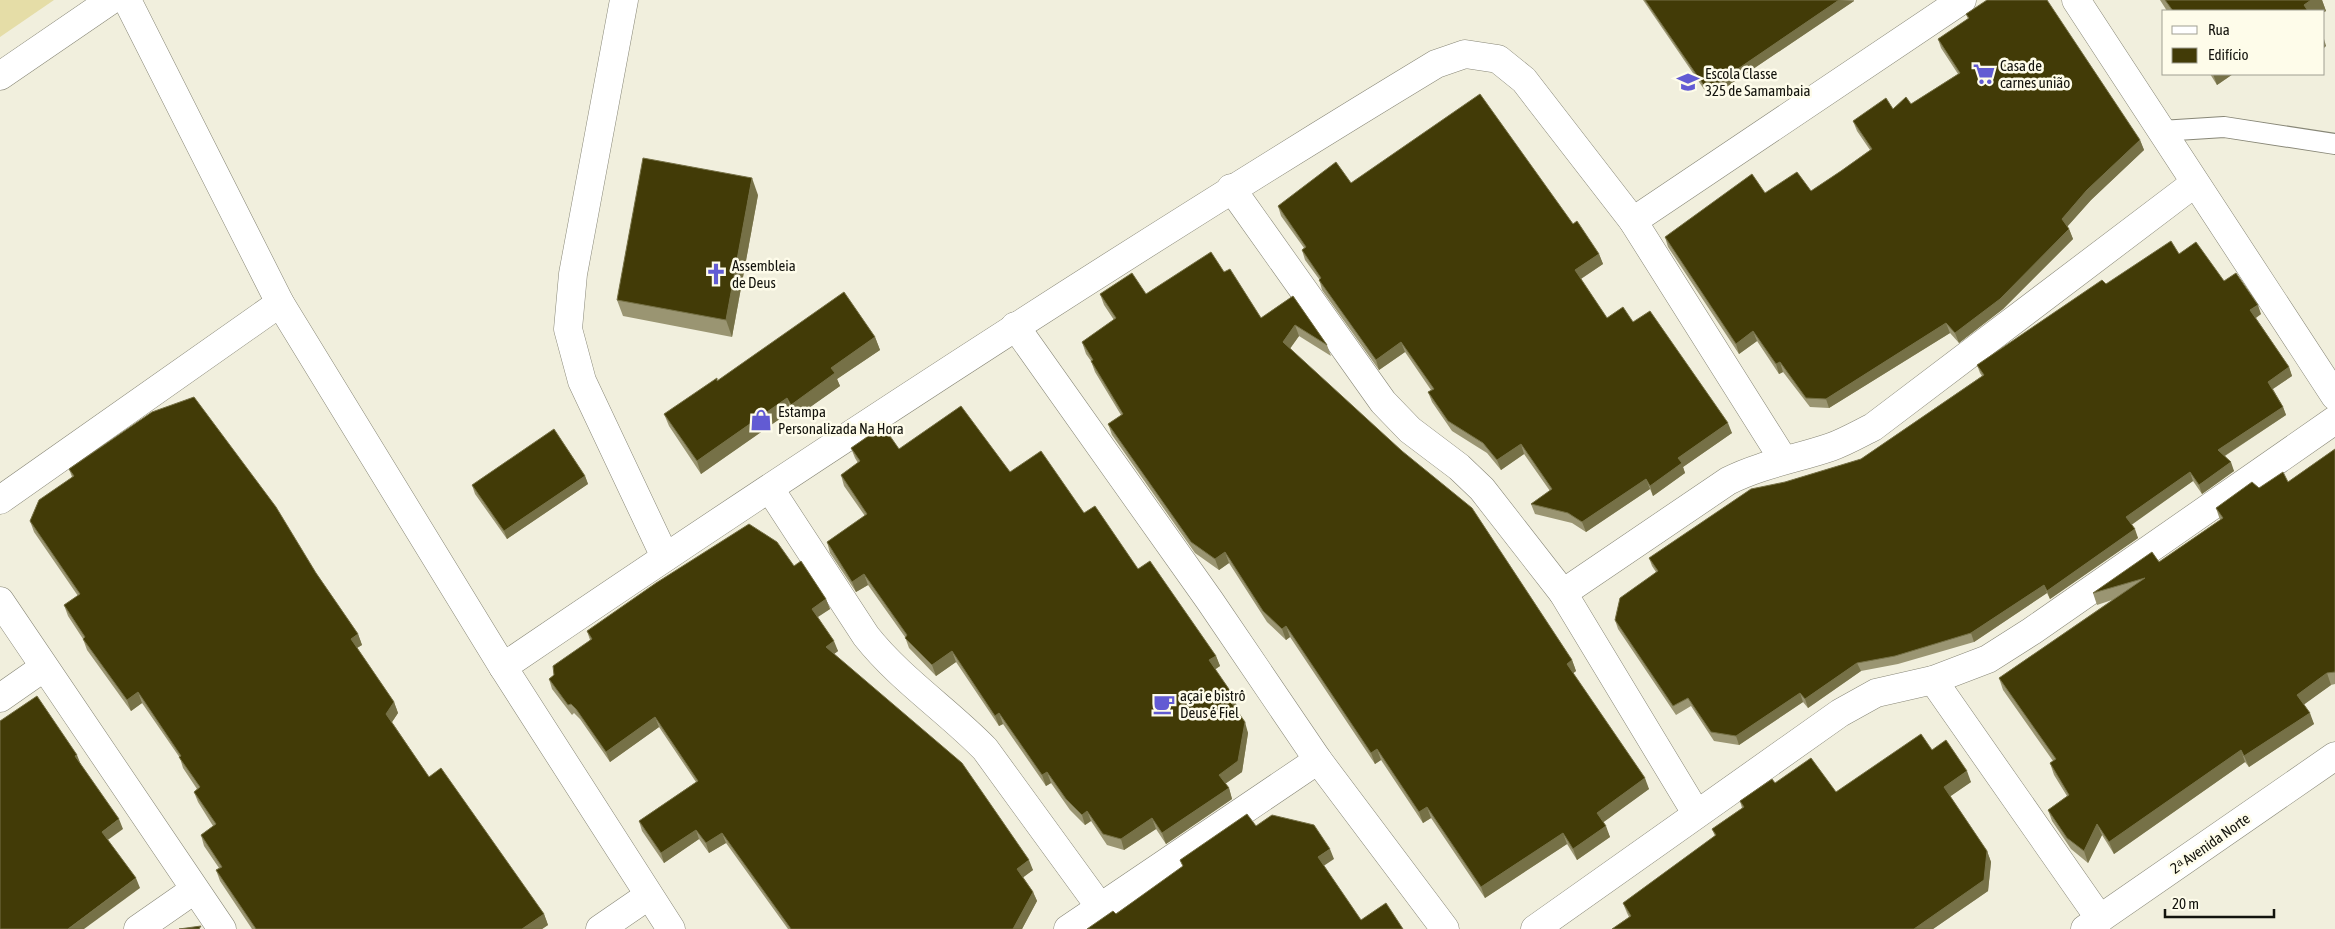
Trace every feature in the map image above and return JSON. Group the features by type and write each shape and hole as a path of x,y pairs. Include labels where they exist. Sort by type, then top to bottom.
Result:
{"street":[{"path":"0,76 111,0"},
{"path":"127,0 280,304 503,667 670,929"},
{"path":"624,0 573,274 568,329 582,381 666,557"},
{"path":"1633,221 1962,0"},
{"path":"2076,0 2335,396"},
{"path":"503,667 1015,326 1231,188 1436,64 1465,54 1498,59 1524,80 1633,221 1783,459"},
{"path":"1563,593 1728,481 1783,459 1831,447 1873,427 2194,183"},
{"path":"1231,188 1384,402 1410,430 1459,467 1482,489 1563,593 1696,814"},
{"path":"0,500 280,304"},
{"path":"1015,326 1210,601 1318,760 1445,929"},
{"path":"1535,929 1840,712 1876,693 1933,680 1988,659 2032,631 2335,420"},
{"path":"770,489 866,636 883,658 965,728 985,749 1100,907"},
{"path":"0,601 43,668 222,929"},
{"path":"0,698 43,668"},
{"path":"1933,680 2092,924"},
{"name":"2ᵃ Avenida Norte","path":"2092,924 2335,756"},
{"path":"1068,929 1318,760"},
{"path":"138,929 194,890"},
{"path":"600,929 648,896"}],"lane":[{"path":"2161,131 2224,127 2335,144"}],"shaded area":[{"path":"0,0 54,0 0,37"}],"building":[{"path":"1645,0 1839,0 1707,90"},
{"path":"1987,0 2047,0 2140,140 2087,190 2062,219 2069,229 2000,299 1955,333 1946,323 1826,399 1806,398 1780,362 1776,364 1753,331 1736,344 1665,237 1752,174 1765,193 1797,172 1811,191 1872,149 1853,121 1886,98 1893,109 1906,97 1911,104 1960,73 1938,39 1969,18 1966,14"},
{"path":"2165,0 2311,0 2304,5 2307,10 2172,10"},
{"path":"1480,94 1573,224 1577,221 1599,254 1575,270 1607,318 1623,307 1633,322 1650,311 1728,423 1678,458 1682,463 1650,486 1646,479 1582,522 1568,513 1531,504 1552,489 1521,444 1497,460 1483,443 1448,421 1428,392 1434,389 1401,342 1376,360 1319,280 1321,278 1302,250 1306,247 1278,206 1336,162 1351,183"},
{"path":"643,158 752,178 726,320 617,300"},
{"path":"2171,241 2179,254 2196,242 2224,281 2236,273 2258,305 2250,310 2289,367 2268,382 2283,407 2218,450 2231,462 2199,485 2190,472 2126,517 2135,529 2047,591 2044,585 1971,633 1895,656 1857,663 1805,699 1800,693 1736,736 1711,732 1688,698 1673,706 1615,620 1620,598 1658,571 1649,558 1751,489 1785,482 1861,459 1984,375 1977,365 2102,280 2106,284"},
{"path":"1211,252 1224,272 1230,269 1261,318 1293,296 1327,345 1295,325 1283,342 1402,451 1472,508 1572,660 1567,664 1645,778 1597,813 1606,826 1573,849 1563,833 1481,887 1427,807 1419,812 1377,749 1371,753 1286,626 1282,629 1263,611 1225,552 1215,559 1191,542 1108,424 1123,414 1091,361 1093,360 1082,342 1116,318 1100,294 1132,273 1146,294"},
{"path":"844,292 875,337 831,368 835,373 791,405 787,398 697,461 664,414 717,378 717,381"},
{"path":"194,397 276,507 316,573 358,634 351,639 394,702 386,714 429,777 441,768 544,914 522,929 256,929 216,870 222,867 201,835 216,824 194,792 200,787 138,692 127,700 83,639 85,637 64,605 80,594 30,521 39,500 74,476 69,469 152,412"},
{"path":"961,406 1010,472 1041,451 1084,513 1095,506 1138,569 1150,561 1216,656 1209,660 1233,695 1228,698 1245,722 1238,761 1219,775 1229,788 1162,833 1152,818 1121,839 1103,834 1087,811 1082,815 1066,799 1047,772 1042,775 999,713 995,716 952,651 932,665 905,638 907,635 864,574 852,582 827,542 867,514 841,475 860,461 851,448 883,426 899,449"},
{"path":"554,429 585,476 504,531 472,485"},
{"path":"2335,449 2335,672 2327,673 2297,695 2310,713 2244,756 2241,750 2109,842 2097,824 2084,851 2067,838 2048,810 2069,795 2050,763 2056,759 1999,678 2145,578 2093,593 2152,552 2159,562 2223,518 2216,508 2252,482 2259,488 2283,472 2288,482"},
{"path":"749,524 777,542 794,566 801,561 826,599 812,609 834,641 826,647 962,763 1029,860 1017,869 1033,892 1013,929 791,929 722,833 706,843 696,830 661,853 639,821 698,781 655,717 606,752 576,709 571,704 568,705 549,679 554,675 553,666 592,639 587,631 656,583"},
{"path":"37,696 77,755 75,756 119,819 102,832 136,878 68,929 0,929 0,721"},
{"path":"1921,734 1932,750 1946,740 1967,771 1944,787 1987,851 1984,880 1914,929 1612,929 1631,916 1623,903 1716,835 1712,829 1744,807 1740,801 1772,779 1775,783 1811,758 1836,792"},
{"path":"1247,814 1256,826 1272,815 1314,825 1330,849 1318,857 1361,920 1386,903 1403,929 1087,929 1113,911 1116,914 1183,866 1180,860"},
{"path":"201,926 199,929 179,929"}],"place":[{"name":"Casa de carnes união","path":"1984,74"},
{"name":"Escola Classe 325 de Samambaia","path":"1688,82"},
{"name":"Assembleia de Deus","path":"716,274"},
{"name":"Estampa Personalizada Na Hora","path":"761,420"},
{"name":"açai e bistrô Deus é Fiel","path":"1164,704"}]}
